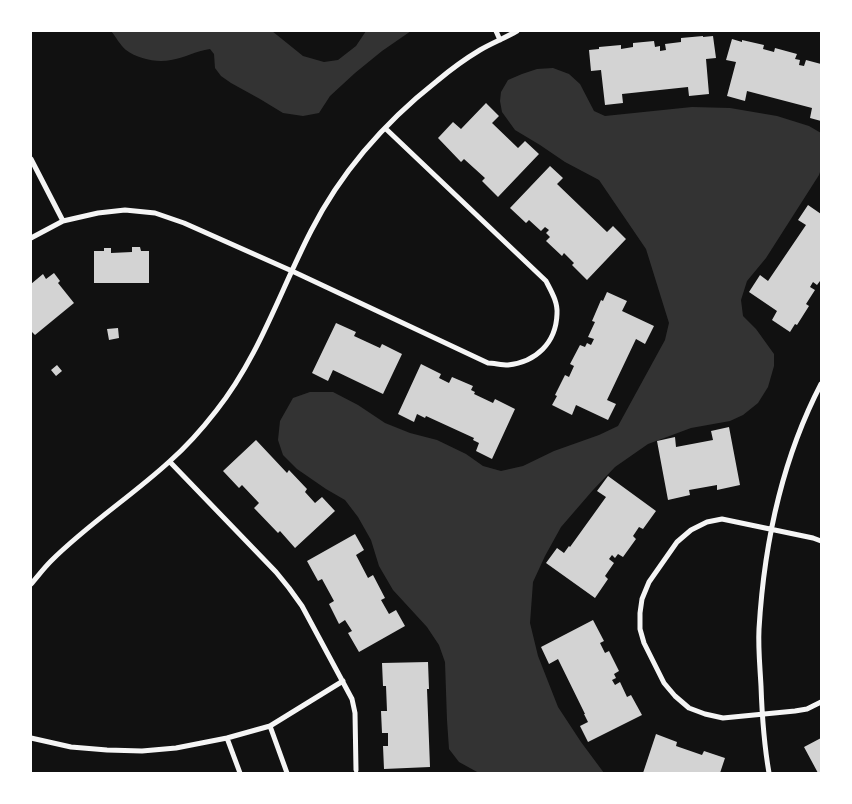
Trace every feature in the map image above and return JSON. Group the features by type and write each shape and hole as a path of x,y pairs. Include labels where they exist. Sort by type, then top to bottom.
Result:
{"street":[{"path":"496,31 500,40"},
{"path":"31,584 51,561 82,533 170,462 194,439 217,410 258,346 312,230 344,176 366,148 419,95 449,71 480,50 517,31"},
{"path":"31,238 63,221 98,213 125,210 155,213 184,223 292,271 488,363 506,365 536,356 546,347 554,332 557,313 554,295 546,281 385,128"},
{"path":"31,159 63,221"},
{"path":"769,773 762,715 759,630 764,579 771,528 780,491 795,444 814,396 821,384"},
{"path":"170,462 276,572 302,606 352,699 355,713 356,770"},
{"path":"821,541 771,528 722,519 707,522 691,530 677,542 649,582 642,599 640,613 640,628 644,643 664,683 675,696 690,708 723,718 801,710 821,702"},
{"path":"31,738 71,747 106,750 142,751 176,748 227,738 270,726 343,682"},
{"path":"270,726 287,773"},
{"path":"227,738 240,773"}],"shaded area":[{"path":"111,31 272,31 303,56 324,62 338,60 356,46 366,31 411,31 355,73 330,96 319,113 303,116 283,113 221,76 215,68 214,54 210,49 171,60 148,60 126,50"},
{"path":"553,68 569,74 580,84 594,111 605,116 692,107 730,108 777,116 809,126 821,133 821,169 766,258 747,281 741,300 743,316 756,329 774,354 774,366 768,387 758,403 743,415 730,421 691,428 648,444 615,467 561,527 533,582 530,623 538,656 558,707 604,773 479,773 459,762 449,749 445,662 439,645 427,627 393,590 379,566 371,540 358,517 345,500 297,469 283,455 278,440 280,421 293,398 310,392 333,392 358,405 385,423 410,433 437,440 466,454 483,466 501,471 523,466 554,451 618,426 665,340 669,323 646,249 599,180 565,162 515,130 502,112 501,92 508,80 537,69"}],"building":[{"path":"713,36 716,58 706,59 709,94 689,96 688,87 622,94 623,103 605,105 601,70 591,71 589,50 621,45 621,49 633,47 633,43 654,41 655,47 660,46 660,51 666,50 665,44 681,42 681,38"},
{"path":"732,39 764,45 763,49 774,52 775,48 797,54 795,59 800,60 799,65 804,66 806,60 821,64 821,121 810,118 812,108 747,91 745,101 727,96 736,62 726,60"},
{"path":"486,103 499,116 492,123 518,148 525,141 539,154 498,197 482,181 485,178 464,159 461,162 438,138 453,122 461,129"},
{"path":"550,166 563,178 557,184 607,232 613,226 626,239 587,280 572,265 574,263 564,253 562,256 546,241 550,237 546,233 549,230 545,227 541,231 529,220 526,223 510,208"},
{"path":"808,205 821,214 821,282 817,285 813,282 810,287 815,290 806,304 809,306 797,325 795,324 790,332 772,320 777,311 749,292 760,275 768,281 806,225 798,220"},
{"path":"132,247 140,247 141,251 149,251 149,283 94,283 94,251 104,251 104,248 111,248 111,253 132,252"},
{"path":"54,273 60,281 58,283 74,303 35,335 31,331 31,284 43,274 46,279"},
{"path":"607,292 627,301 622,311 654,326 645,344 636,339 607,400 616,404 608,420 576,405 572,415 552,405 565,375 569,377 574,366 570,364 580,345 585,347 587,343 591,345 594,339 588,337 595,322 592,321 601,300 603,301"},
{"path":"336,323 356,332 354,336 380,348 382,344 402,354 383,394 333,370 328,381 312,373"},
{"path":"118,328 119,338 109,340 107,329"},
{"path":"421,364 441,374 439,378 449,383 452,377 473,386 471,390 475,392 474,394 493,403 495,399 515,409 492,459 476,451 479,443 473,440 474,438 426,416 425,418 417,414 414,422 398,414"},
{"path":"57,365 62,371 56,376 51,370"},
{"path":"729,427 740,485 717,490 717,485 689,490 690,495 668,500 657,441 675,437 676,447 713,440 711,431"},
{"path":"256,440 287,473 289,470 307,489 305,492 315,503 322,497 335,511 295,548 280,531 278,533 254,508 259,503 242,485 239,488 223,471"},
{"path":"608,476 656,511 643,529 639,527 633,536 636,539 623,557 618,554 615,558 612,555 609,559 614,563 605,576 608,579 595,598 546,563 557,548 564,553 570,547 606,497 597,491"},
{"path":"355,534 364,550 356,555 368,578 373,575 385,598 381,600 389,614 396,610 405,626 359,652 348,633 352,631 345,620 339,624 329,604 334,601 322,579 318,581 307,561"},
{"path":"593,620 604,641 600,643 605,653 609,651 619,671 614,674 616,678 612,680 615,685 620,682 627,697 631,695 642,715 588,742 580,726 588,722 558,659 549,664 541,647"},
{"path":"428,662 429,689 427,689 430,767 384,769 383,746 388,746 388,733 382,733 381,711 387,711 386,686 383,686 382,663"},
{"path":"656,734 677,742 676,746 702,755 704,751 725,758 720,773 643,773"},
{"path":"821,738 821,773 818,773 804,747"}]}
